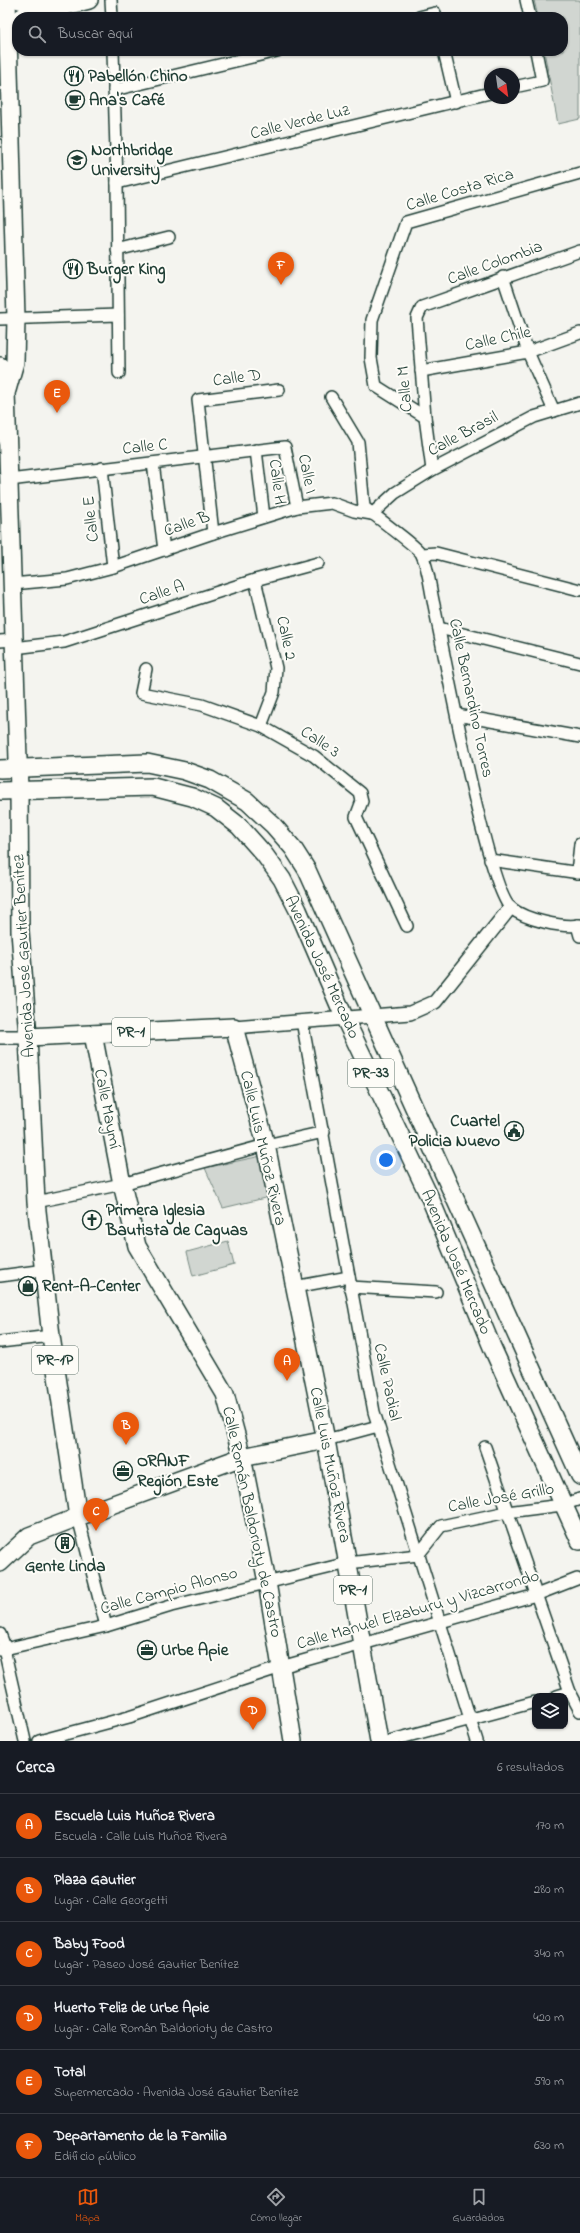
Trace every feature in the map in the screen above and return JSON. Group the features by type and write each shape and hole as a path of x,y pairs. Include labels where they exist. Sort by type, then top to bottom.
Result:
{"main road":[{"path":"10,12 54,0"},
{"path":"10,12 90,0"},
{"name":"Avenida José Gautier Benítez","path":"4,398 15,362 8,319 10,12"},
{"name":"Avenida José Gautier Benítez","path":"0,366 4,398 9,480 12,584 9,643 19,790 20,931 28,1037 36,1202 45,1270 51,1336 78,1517"},
{"name":"Avenida José Mercado","path":"0,769 147,763 185,771 210,780 247,801 274,825 293,848 307,870 580,1476"},
{"name":"Avenida José Mercado","path":"0,791 153,787 192,797 216,808 239,826 264,854 282,879 298,910 346,1019 430,1198 495,1354 580,1541"},
{"name":"PR-1","path":"28,1037 234,1027"},
{"name":"Calle Luis Muñoz Rivera","path":"234,1027 266,1145 326,1440 379,1741"},
{"name":"Calle Maymí","path":"93,1034 122,1184"},
{"name":"Calle Román Baldorioty de Castro","path":"122,1184 137,1246 225,1394 242,1457 267,1582 293,1741"},
{"path":"0,1562 29,1536 78,1517 242,1457 326,1440"}],"street":[{"path":"111,0 112,12"},
{"path":"526,0 529,12"},
{"path":"113,56 117,182 118,373"},
{"path":"114,90 256,56"},
{"path":"445,56 456,102"},
{"path":"520,86 542,81 537,56"},
{"name":"Calle Verde Luz","path":"117,182 484,95"},
{"name":"Calle Costa Rica","path":"424,417 376,386 371,358 372,320 406,222 580,173"},
{"path":"117,250 169,237"},
{"name":"Calle Colombia","path":"422,307 503,277 580,251"},
{"path":"503,277 528,352 554,411"},
{"name":"Calle M","path":"422,307 417,318 424,417 432,470"},
{"path":"8,319 118,315"},
{"name":"Calle Chile","path":"421,371 528,352 580,333"},
{"name":"Calle D","path":"204,457 198,400 279,390"},
{"path":"331,397 358,442 364,507 422,554 436,553 580,590"},
{"name":"Calle Brasil","path":"372,514 395,493 432,470 534,417 580,403"},
{"name":"Calle C","path":"9,480 285,447"},
{"name":"Calle I","path":"285,447 297,508"},
{"name":"Calle H","path":"256,450 264,517"},
{"path":"204,457 212,533"},
{"path":"153,463 164,550"},
{"name":"Calle E","path":"102,468 113,567"},
{"name":"Calle B","path":"12,584 66,579 113,567 212,533 297,508 332,503 354,511 372,514"},
{"name":"Calle Bernardino Torres","path":"422,554 490,860 502,895 510,908"},
{"name":"Calle A","path":"9,643 64,642 255,580 318,563"},
{"name":"Calle 2","path":"255,580 276,668 274,692 261,726"},
{"path":"439,628 580,663"},
{"name":"Calle 3","path":"146,669 141,693 202,705 261,726 314,756 360,793 362,801 356,817 407,926"},
{"path":"457,715 580,737"},
{"path":"490,860 578,873 580,844"},
{"path":"234,1027 410,1013 435,1002 510,908 531,918 579,929"},
{"name":"Calle Padial","path":"302,1021 324,1132 374,1412 477,1741"},
{"path":"0,1037 28,1037"},
{"path":"36,1202 122,1184 266,1145 324,1132"},
{"path":"0,1276 45,1270"},
{"path":"294,1287 350,1282 436,1292"},
{"path":"0,1342 51,1336"},
{"path":"326,1440 378,1426"},
{"path":"485,1447 570,1692 580,1712"},
{"name":"Calle José Grillo","path":"418,1555 442,1526 507,1512 562,1504 580,1499"},
{"path":"78,1517 106,1626"},
{"name":"Calle Campio Alonso","path":"2,1650 106,1626 267,1582 348,1563 418,1555"},
{"name":"Calle Manuel Elzaburu y Vizcarrondo","path":"39,1741 129,1717 281,1667 361,1644 440,1624 536,1595 577,1579"},
{"path":"0,1634 5,1647 2,1650 25,1741"},
{"path":"389,1741 532,1703"}],"shaded area":[{"path":"534,0 580,0 580,119 558,124 545,56 568,56 568,12 537,12"},
{"path":"261,1156 269,1197 223,1208 205,1168"},
{"path":"228,1241 234,1265 193,1276 187,1252"}],"place":[{"name":"Pabellón Chino","path":"74,76"},
{"name":"Ana's Café","path":"75,100"},
{"name":"Northbridge University","path":"77,160"},
{"name":"Burger King","path":"73,269"},
{"name":"Departamento de la Familia","path":"281,285"},
{"name":"Total","path":"57,413"},
{"name":"Cuartel Policia Nuevo","path":"514,1131"},
{"name":"Primera Iglesia Bautista de Caguas","path":"92,1220"},
{"name":"Rent-A-Center","path":"28,1286"},
{"name":"Escuela Luis Muñoz Rivera","path":"287,1381"},
{"name":"Plaza Gautier","path":"126,1445"},
{"name":"ORANF Región Este","path":"123,1471"},
{"name":"Baby Food","path":"96,1531"},
{"name":"Gente Linda","path":"65,1543"},
{"name":"Urbe Apie","path":"147,1650"},
{"name":"Huerto Feliz de Urbe Apie","path":"253,1730"}]}
